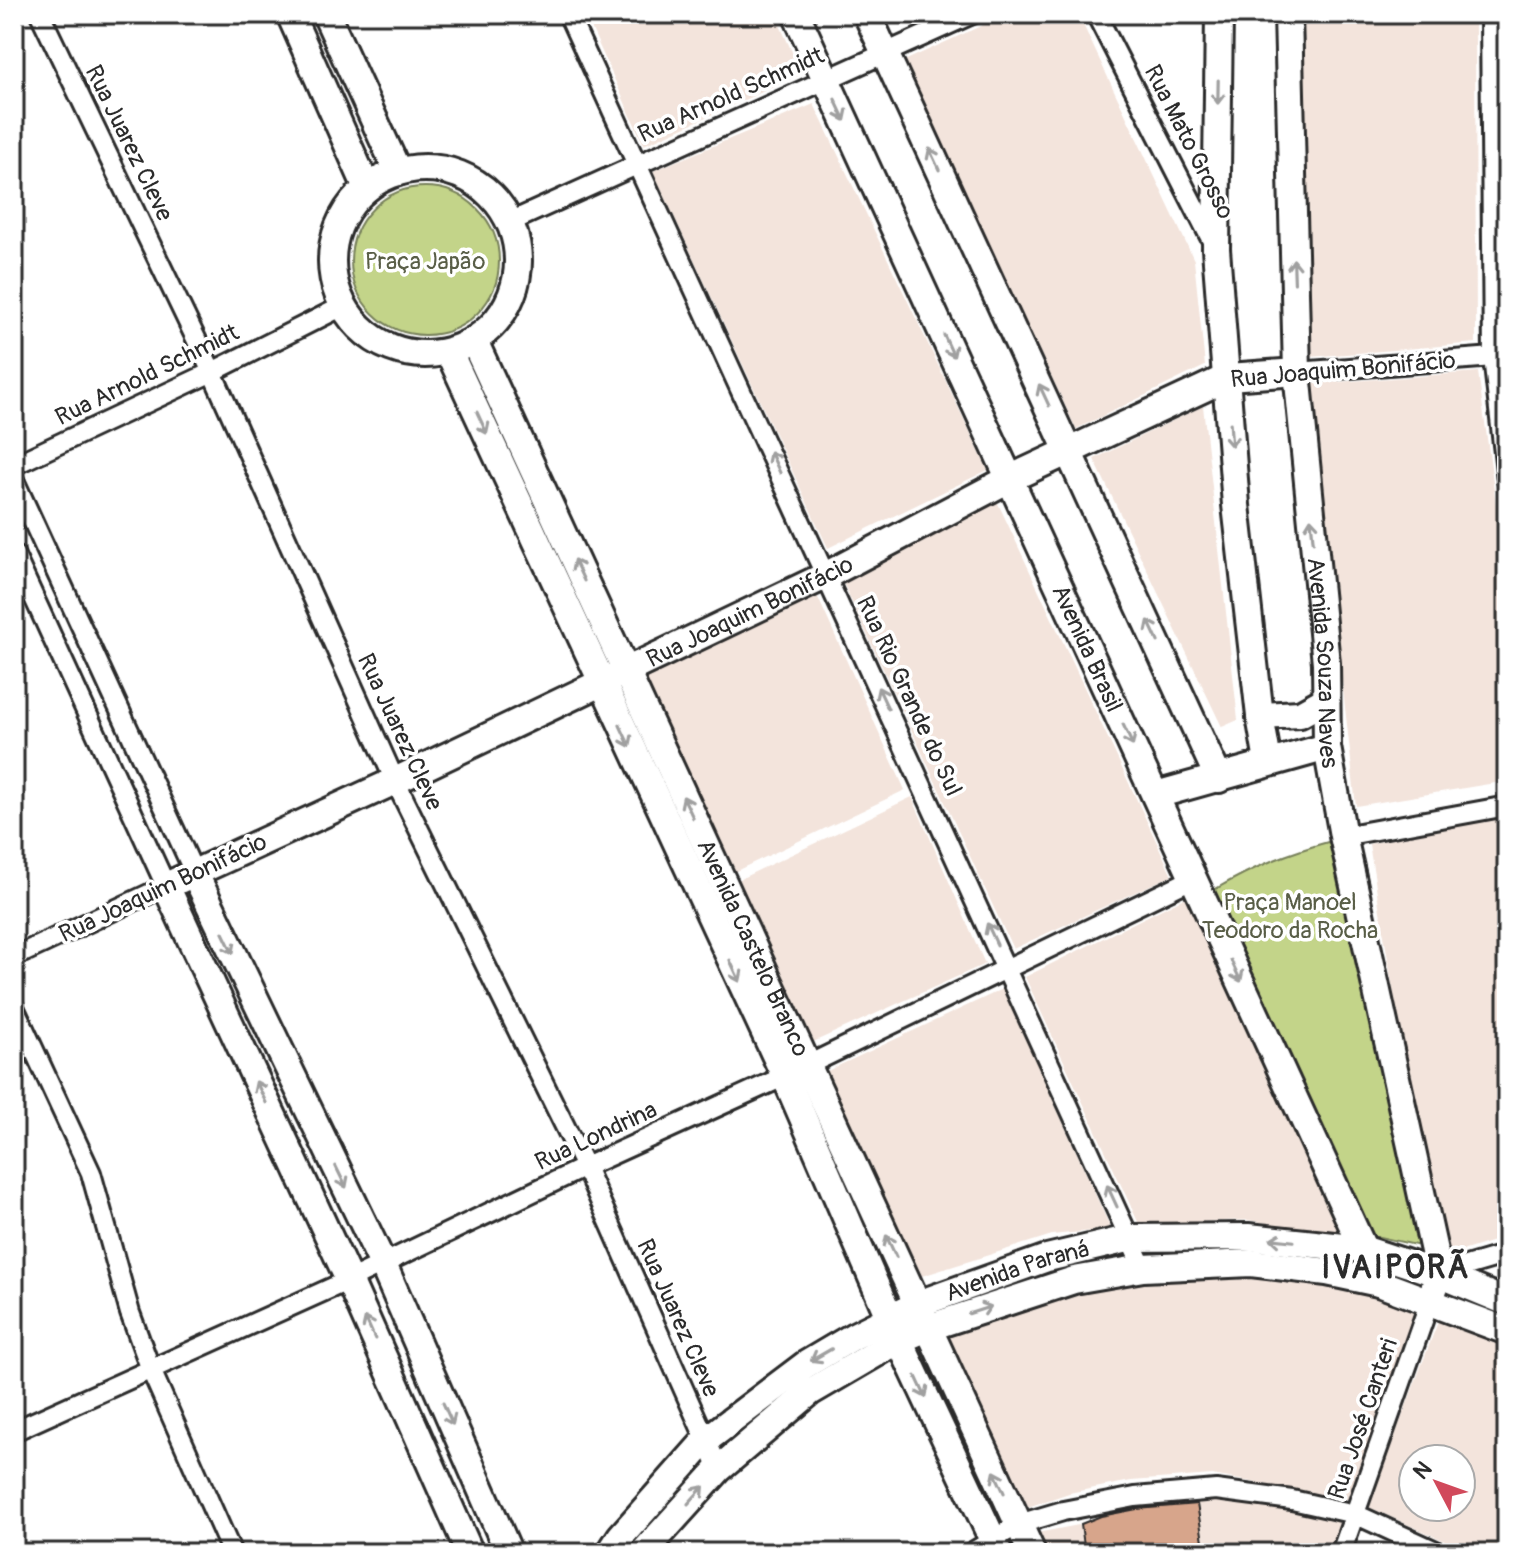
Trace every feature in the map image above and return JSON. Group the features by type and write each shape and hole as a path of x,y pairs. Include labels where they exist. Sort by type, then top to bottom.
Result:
{"street":[{"name":"Rua Juarez Cleve","path":"40,14 212,372 395,781 585,1167 719,1469"},
{"path":"290,14 367,188"},
{"path":"326,14 398,172"},
{"name":"Rua Rio Grande do Sul","path":"568,14 1132,1238 1143,1268"},
{"name":"Avenida Brasil","path":"796,14 1379,1283"},
{"path":"867,14 1219,779"},
{"name":"Rua Arnold Schmidt","path":"510,222 972,14"},
{"name":"Rua Mato Grosso","path":"1096,14 1216,249"},
{"path":"1219,14 1216,249 1236,505 1268,762"},
{"name":"Avenida Souza Naves","path":"1288,14 1297,372 1326,663 1327,747 1343,836 1439,1274"},
{"path":"1490,14 1500,356 1507,480"},
{"path":"425,167 451,171 475,182 496,199 510,222 518,247 518,275 510,301 495,324 474,341 449,352 423,355 397,351 374,340 354,323 343,306 332,271 334,240 346,211 367,188 398,172 425,167"},
{"name":"Rua Arnold Schmidt","path":"14,465 212,372 343,306"},
{"name":"Avenida Castelo Branco","path":"474,341 625,670 796,1070 895,1330 987,1549"},
{"name":"Avenida Castelo Branco","path":"449,352 600,681 922,1316 1032,1553"},
{"name":"Rua Joaquim Bonifácio","path":"14,957 395,781 827,575 1009,479 1228,377 1500,356"},
{"path":"14,480 194,872 382,1262 509,1553"},
{"path":"14,554 349,1280 470,1553"},
{"path":"1260,716 1300,714 1325,700"},
{"path":"1156,795 1327,747"},
{"path":"1343,836 1507,806"},
{"name":"Rua Londrina","path":"14,1431 349,1280 1194,878"},
{"path":"14,1007 91,1173 130,1313 151,1370 232,1553"},
{"name":"Avenida Paraná","path":"643,1553 719,1469 810,1392 895,1330 1047,1258 1132,1238 1248,1237 1363,1249 1439,1274 1507,1302"},
{"path":"1430,1301 1439,1274 1507,1254"},
{"name":"Avenida Paraná","path":"922,1316 1074,1280 1143,1268 1251,1263 1327,1272 1379,1283 1507,1331"},
{"name":"Rua José Canteri","path":"1341,1553 1430,1301"},
{"name":"Avenida Paraná","path":"610,1553 621,1536 706,1440 805,1365 854,1336 895,1330"},
{"path":"987,1549 1019,1524 1063,1511 1135,1497 1216,1490 1292,1500 1355,1514 1440,1553"}],"shaded area":[{"path":"585,14 775,14 802,74 644,145"},
{"path":"1007,14 1078,14 1194,260 1205,366 1076,429 904,61"},
{"path":"1300,14 1475,14 1476,343 1310,357"},
{"path":"814,104 988,470 828,548 653,171"},
{"path":"1478,372 1507,585 1507,781 1356,806 1309,384"},
{"path":"1203,406 1238,720 1222,727 1094,459"},
{"path":"996,499 1172,875 1013,949 839,574"},
{"path":"815,591 905,790 734,872 643,673"},
{"path":"912,797 985,964 811,1043 738,880"},
{"path":"1507,814 1507,1237 1449,1255 1412,1106 1369,844"},
{"path":"1188,896 1344,1235 1248,1220 1139,1224 1025,977"},
{"path":"1003,989 1111,1229 1052,1235 922,1276 825,1072"},
{"path":"1147,1278 1255,1279 1323,1286 1417,1310 1348,1499 1212,1475 1131,1481 1069,1493 1025,1508 942,1335 973,1321"},
{"path":"1439,1319 1507,1343 1507,1553 1472,1553 1404,1523 1477,1523 1477,1443 1397,1443 1397,1520 1368,1507"},
{"path":"1214,1499 1341,1519 1329,1553 1046,1553 1037,1533"}],"green space":[{"name":"Praça Japão","path":"425,187 453,193 477,209 493,233 499,261 493,289 477,313 453,329 425,335 397,329 373,313 357,289 351,261 357,233 373,209 397,193"},
{"name":"Praça Manoel Teodoro da Rocha","path":"1335,840 1420,1246 1370,1235 1212,891 1272,861"}],"building":[{"path":"1197,1504 1205,1553 1085,1553 1081,1524 1101,1516 1137,1509"}],"district":[{"name":"IVAIPORÃ","path":"1396,1268"}]}
